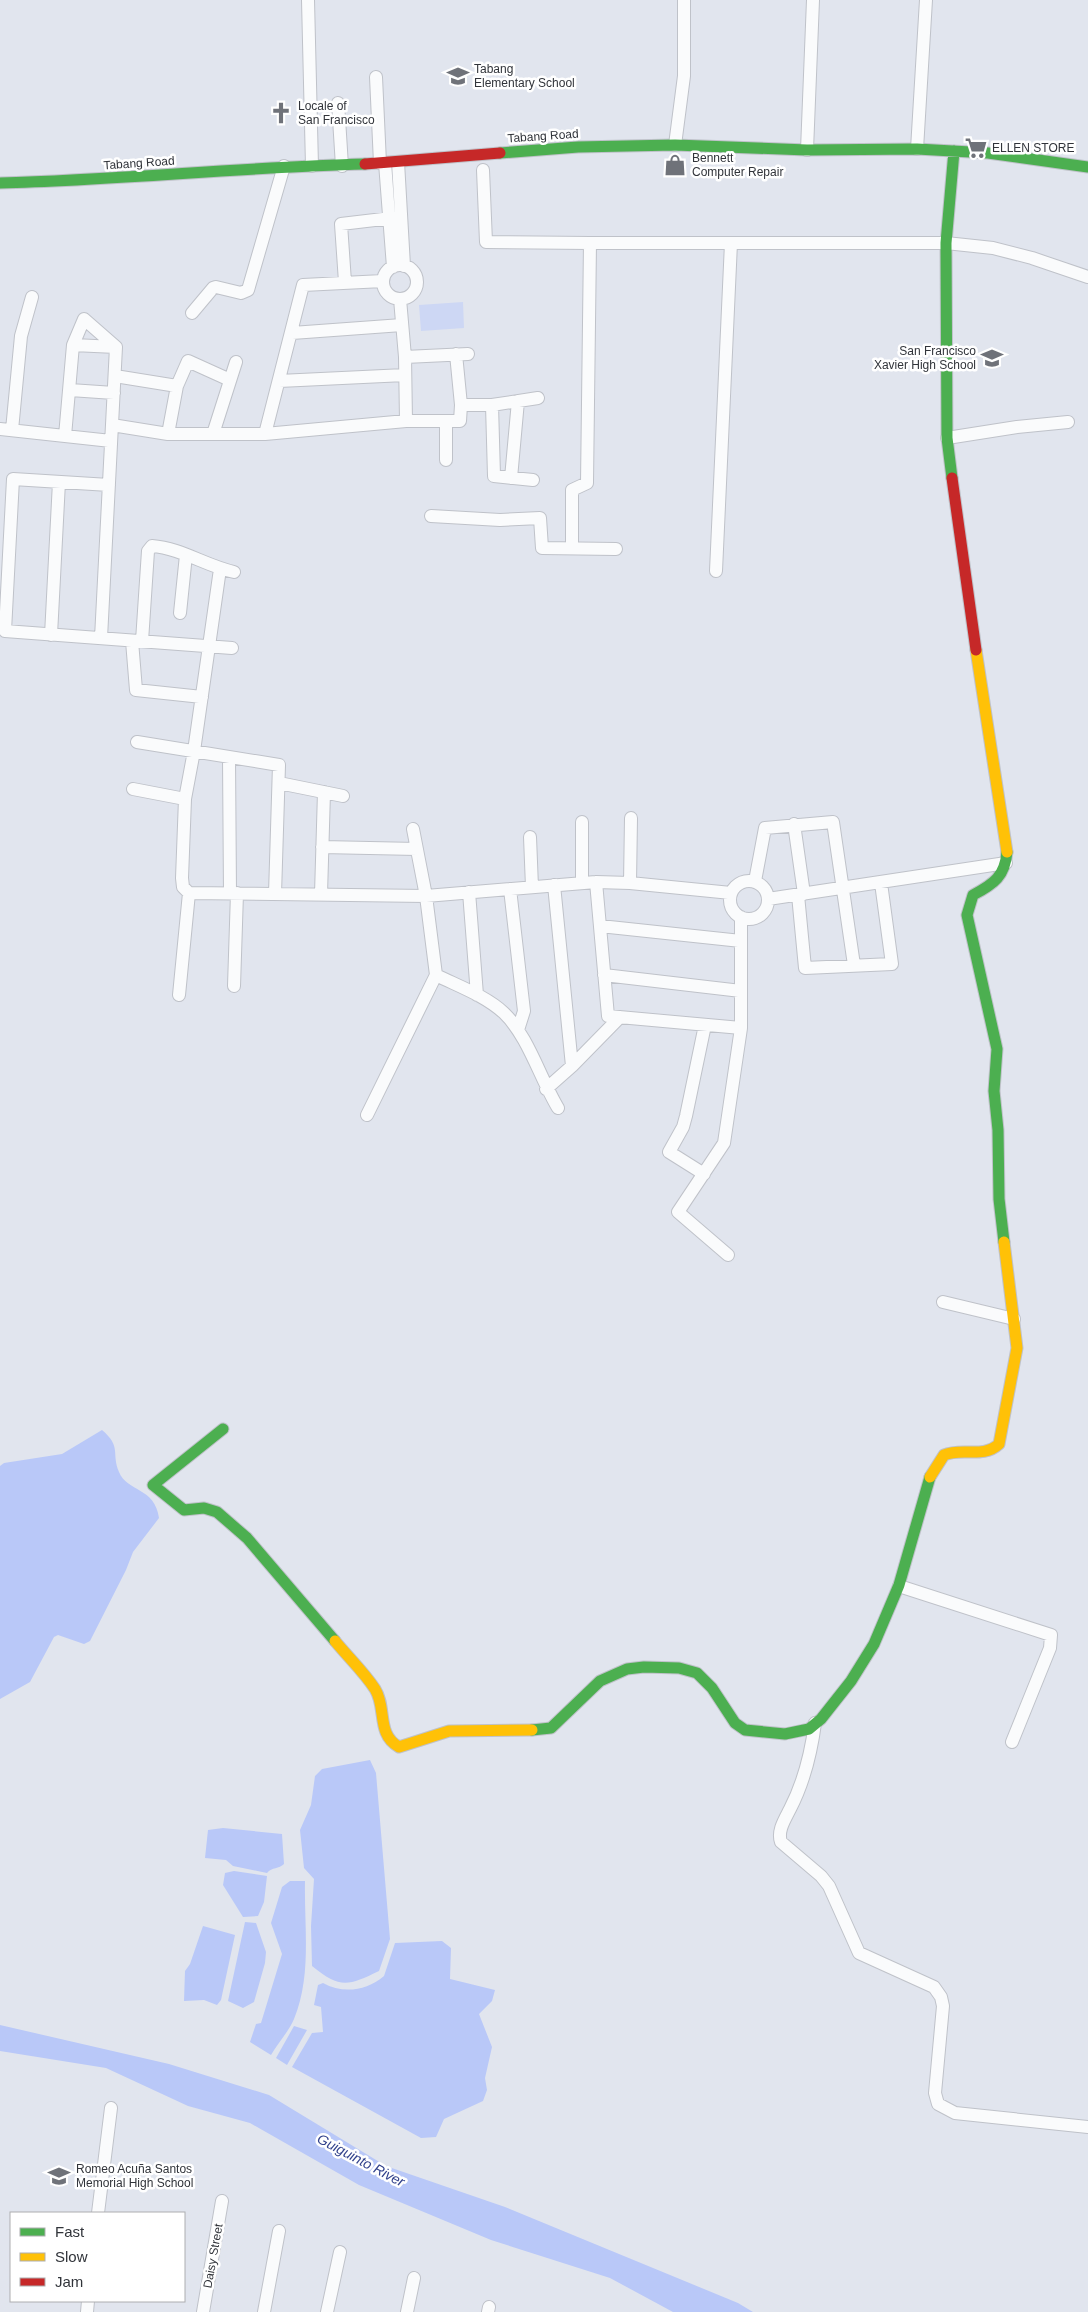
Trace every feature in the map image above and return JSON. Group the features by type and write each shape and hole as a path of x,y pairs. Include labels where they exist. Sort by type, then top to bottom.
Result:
{"street":[{"path":"308,0 312,166"},
{"path":"675,145 684,76 684,0"},
{"path":"807,150 813,0"},
{"path":"917,149 926,0"},
{"path":"376,77 388,163 399,266"},
{"path":"338,103 342,166"},
{"name":"Tabang Road","path":"0,183 105,180 284,166 342,166 578,147 675,145 807,150 917,149 1046,159 1088,167"},
{"path":"223,1429 153,1485 184,1510 204,1508 217,1512 247,1538 376,1690 386,1735 393,1746 399,1748 449,1731 545,1730 551,1728 600,1679 611,1674 651,1666 686,1669 700,1675 714,1689 738,1726 746,1730 762,1734 804,1731 815,1723 844,1691 879,1635 899,1586 922,1500 941,1456 949,1452 990,1450 999,1444 1017,1348 999,1199 998,1130 994,1091 997,1049 967,914 973,895 1001,878 1006,863 1005,839 970,614 947,438 946,243 954,151"},
{"path":"192,313 213,288 216,287 240,293 248,290 284,166"},
{"path":"483,170 486,242 946,243 993,248 1032,258 1088,277"},
{"path":"344,282 341,224 394,218"},
{"path":"572,548 572,490 586,483 590,243"},
{"path":"716,571 731,243"},
{"path":"399,266 413,272 416,282 410,295 400,298 387,293 383,281 387,271 399,266"},
{"path":"265,434 303,285 383,281"},
{"path":"32,297 21,336 6,430 112,441"},
{"path":"400,298 405,357 406,421"},
{"path":"65,436 73,345 84,319 116,347"},
{"path":"292,332 402,325"},
{"path":"73,345 116,347"},
{"path":"101,638 116,347"},
{"path":"112,425 168,434 265,434 406,421 460,421 462,354 405,357"},
{"path":"168,434 177,386 188,361 230,380"},
{"path":"213,434 236,362"},
{"path":"279,381 405,374"},
{"path":"115,376 177,386"},
{"path":"70,390 114,393"},
{"path":"461,405 492,405 538,398"},
{"path":"511,478 518,400"},
{"path":"492,405 494,476 533,480"},
{"path":"446,422 446,460"},
{"path":"947,438 1017,427 1068,422"},
{"path":"109,486 13,479 5,631 232,648"},
{"path":"51,635 60,482"},
{"path":"431,516 500,520 540,518 542,548 616,549"},
{"path":"202,697 136,690 137,641 148,551 152,546 158,546 220,569 234,572"},
{"path":"180,613 186,555"},
{"path":"179,995 188,893 183,887 182,878 185,799 194,751 220,569"},
{"path":"137,742 229,758 280,764 275,894"},
{"path":"229,758 234,893 234,986"},
{"path":"279,783 343,796"},
{"path":"133,789 185,799"},
{"path":"320,894 324,792"},
{"path":"630,882 631,818"},
{"path":"582,822 582,883"},
{"path":"755,881 765,828 833,822 854,965"},
{"path":"794,824 801,895 805,968 892,964 881,883"},
{"path":"367,1115 436,975 426,896 413,829"},
{"path":"530,837 532,887"},
{"path":"322,847 417,850"},
{"path":"768,899 1006,863"},
{"path":"755,881 764,887 768,899 766,909 758,917 741,917 732,910 730,904 731,892 738,884 755,881"},
{"path":"188,893 426,896 596,882 630,882 731,892"},
{"path":"596,882 608,1016 742,1028"},
{"path":"554,885 572,1066"},
{"path":"510,889 524,1011 518,1030"},
{"path":"469,892 477,996"},
{"path":"728,1255 678,1212 724,1143 742,1028 741,917"},
{"path":"600,926 741,941"},
{"path":"436,975 503,1012 518,1030 546,1089 558,1108"},
{"path":"604,976 741,991"},
{"path":"546,1089 572,1066 620,1017"},
{"path":"704,1174 669,1152 685,1121 705,1025"},
{"path":"943,1302 1014,1319"},
{"path":"899,1586 1051,1635 1050,1648 1012,1742"},
{"path":"815,1723 811,1755 796,1797 782,1823 781,1842 821,1876 829,1886 859,1953 934,1987 941,1996 943,2006 935,2093 938,2104 955,2113 1088,2126"},
{"path":"98,2212 111,2108"},
{"name":"Daisy Street","path":"203,2312 222,2201"},
{"path":"264,2312 279,2231"},
{"path":"327,2312 340,2252"},
{"path":"407,2312 414,2278"}],"shaded area":[{"path":"463,302 464,328 421,331 419,305"}],"water":[{"path":"102,1430 112,1441 119,1472 128,1483 147,1495 156,1508 159,1518 133,1552 126,1570 90,1641 84,1644 58,1635 54,1637 30,1682 0,1699 0,1466 4,1463 62,1454"},
{"path":"370,1760 376,1773 390,1939 379,1971 359,1980 344,1983 330,1979 312,1966 311,1926 314,1879 304,1868 300,1830 311,1805 315,1776 322,1769"},
{"path":"223,1828 282,1834 284,1864 267,1873 233,1866 226,1860 205,1858 208,1830"},
{"path":"234,1871 267,1876 264,1902 258,1916 243,1917 223,1885 225,1873"},
{"path":"290,1881 305,1881 305,1968 300,2002 294,2019 271,2055 250,2042 256,2024 261,2023 282,1954 271,1923 282,1887"},
{"path":"245,1922 256,1923 266,1952 265,1963 254,2002 243,2008 228,2001"},
{"path":"203,1926 235,1935 221,2000 217,2005 204,2000 184,2001 185,1971 190,1964"},
{"path":"442,1941 451,1948 450,1979 495,1990 492,2001 479,2014 492,2047 485,2078 487,2090 483,2101 444,2119 436,2137 421,2138 292,2067 312,2033 323,2032 321,2007 314,2005 318,1985 323,1983 346,1990 362,1988 384,1976 395,1943"},
{"name":"Guiguinto River","path":"0,2025 169,2064 269,2095 386,2166 505,2207 738,2303 753,2312 673,2312 610,2278 491,2240 359,2185 250,2123 188,2106 106,2068 0,2051"},
{"path":"294,2026 307,2030 287,2065 276,2058"}],"traffic: fast":[{"path":"500,153 578,147 675,145 807,150 917,149 988,153 1088,167"},
{"path":"952,478 947,438 946,243 954,151"},
{"path":"0,183 365,164"},
{"path":"1004,1242 999,1199 998,1130 994,1091 997,1049 967,915 973,895 987,887 1001,873 1007,852"},
{"path":"223,1429 153,1485 184,1510 204,1508 217,1512 247,1538 335,1641"},
{"path":"532,1730 551,1728 600,1681 627,1669 644,1667 679,1668 697,1673 712,1688 735,1723 745,1730 785,1734 809,1729 821,1719 851,1681 874,1644 899,1585 930,1477"}],"traffic: slow":[{"path":"976,650 1007,852"},
{"path":"930,1477 944,1455 958,1452 986,1451 999,1444 1017,1348 1004,1242"},
{"path":"335,1641 375,1689 381,1704 384,1728 392,1742 399,1747 449,1731 532,1730"}],"traffic: jam":[{"path":"365,164 500,153"},
{"path":"952,478 976,650"}],"place":[{"name":"Tabang Elementary School","path":"458,76"},
{"name":"Locale of San Francisco","path":"281,113"},
{"name":"ELLEN STORE","path":"976,148"},
{"name":"Bennett Computer Repair","path":"675,165"},
{"name":"San Francisco Xavier High School","path":"992,358"},
{"name":"Romeo Acuña Santos Memorial High School","path":"59,2176"}]}
